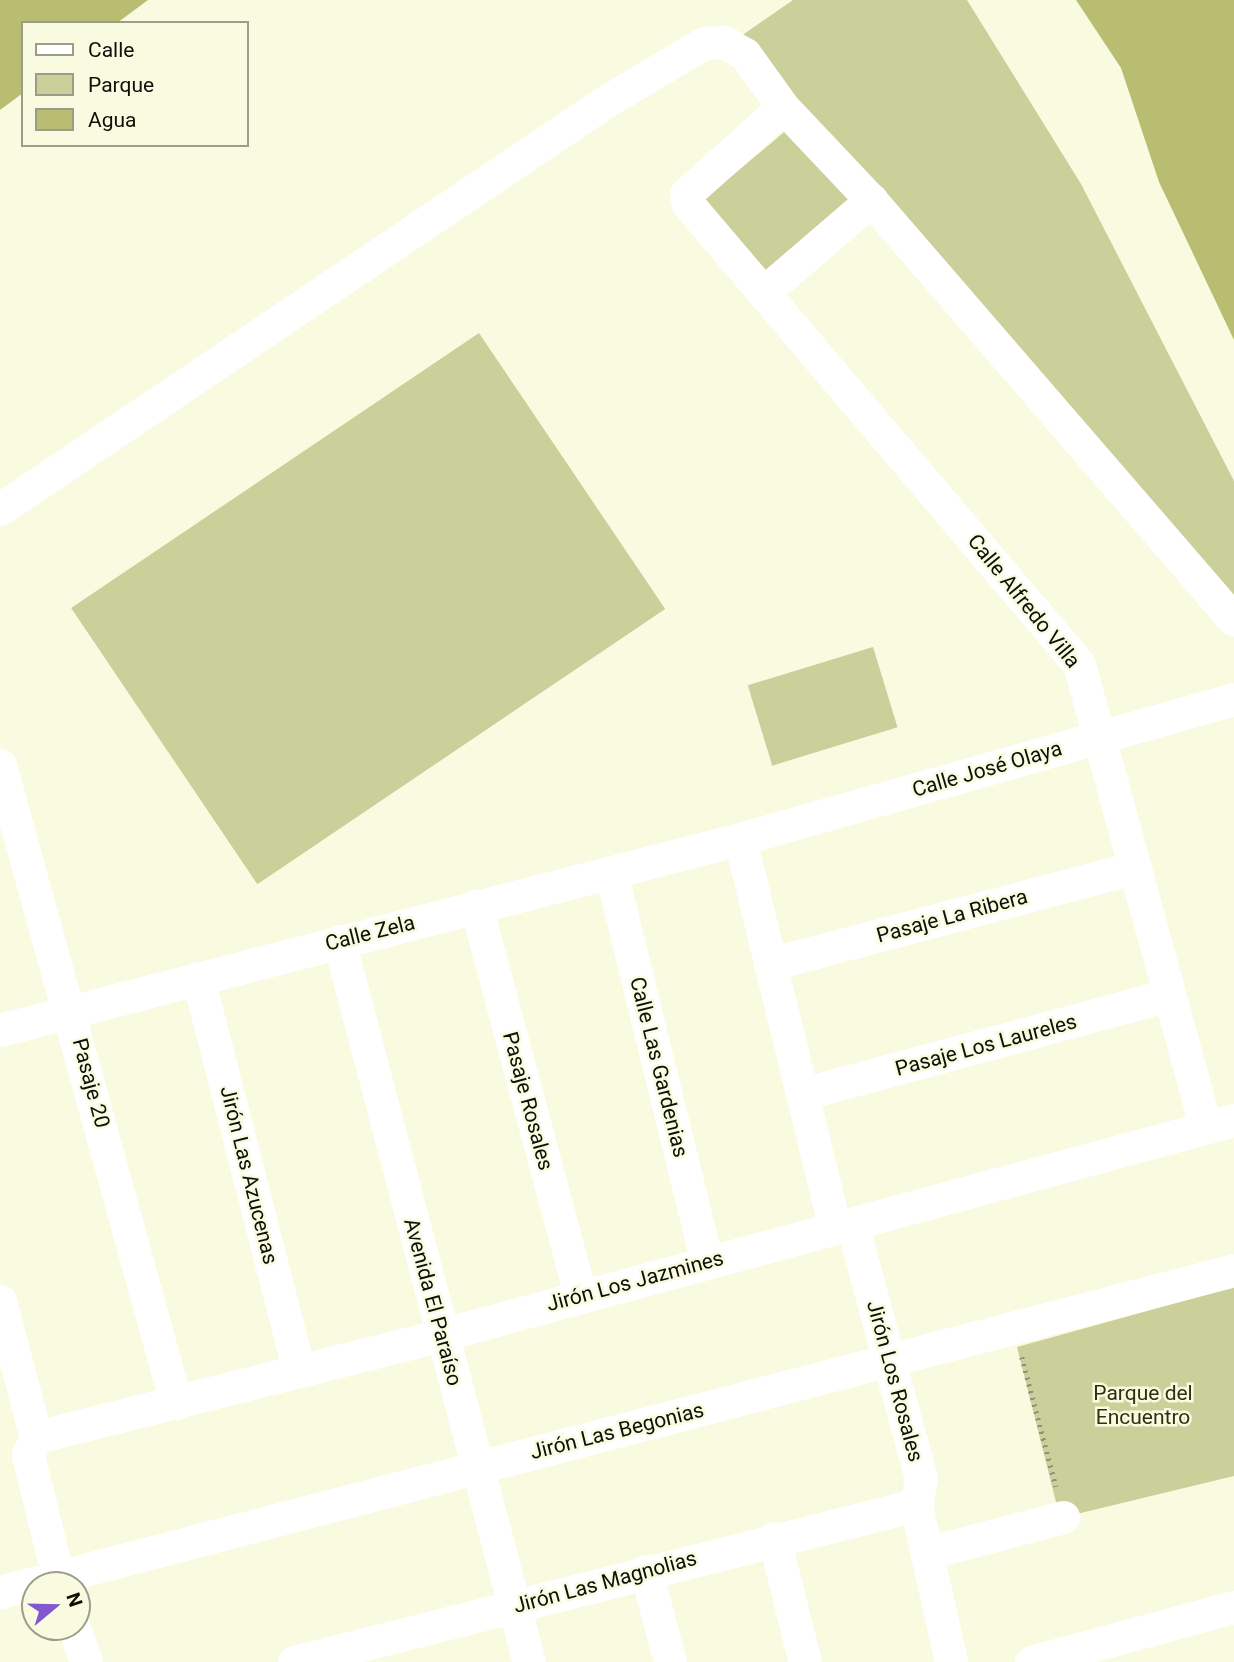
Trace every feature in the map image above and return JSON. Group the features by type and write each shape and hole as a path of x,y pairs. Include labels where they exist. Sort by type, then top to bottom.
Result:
{"street":[{"path":"0,509 594,110 704,43 724,42 745,54 783,107 871,200 1234,620"},
{"name":"Calle Alfredo Villa","path":"783,107 686,194 688,204 1074,657 1086,679 1098,737 1169,995 1220,1123"},
{"path":"763,293 871,200"},
{"name":"Calle José Olaya","path":"740,839 1098,737 1231,710"},
{"name":"Pasaje 20","path":"0,765 71,1011 176,1403"},
{"name":"Calle Zela","path":"0,1030 740,839"},
{"name":"Jirón Los Rosales","path":"740,839 802,1094 891,1361 921,1478 916,1505 951,1662"},
{"name":"Pasaje La Ribera","path":"771,964 1134,868"},
{"name":"Calle Las Gardenias","path":"611,872 707,1262"},
{"name":"Pasaje Rosales","path":"476,906 580,1295"},
{"name":"Avenida El Paraíso","path":"339,941 529,1662"},
{"name":"Jirón Las Azucenas","path":"198,978 299,1371"},
{"name":"Pasaje Los Laureles","path":"802,1094 1169,995"},
{"name":"Jirón Los Jazmines","path":"36,1437 441,1335 1220,1123"},
{"name":"Jirón Las Begonias","path":"91,1572 476,1466 1015,1329 1234,1270"},
{"path":"0,1301 36,1437 28,1455 57,1571"},
{"name":"Jirón Las Magnolias","path":"294,1662 375,1652 514,1605 774,1538 916,1505"},
{"path":"927,1553 1063,1517"},
{"path":"774,1538 805,1662"},
{"path":"646,1571 670,1662"},
{"name":"Jirón Las Begonias","path":"0,1592 21,1588"},
{"path":"1031,1662 1234,1607"},
{"path":"79,1641 86,1662"}],"path":[{"path":"1015,1329 1063,1517"}],"green space":[{"path":"793,0 967,0 1081,184 1234,481 1234,604 741,36"},
{"path":"789,128 849,200 764,272 703,200"},
{"path":"479,333 665,609 257,884 71,608"},
{"path":"873,647 898,727 772,766 748,685"},
{"name":"Parque del Encuentro","path":"1234,1287 1234,1476 1060,1518 1017,1347"}],"water":[{"path":"0,0 148,0 120,21 21,21 21,94 0,110"},
{"path":"1076,0 1234,0 1234,340 1159,182 1121,68"}]}
